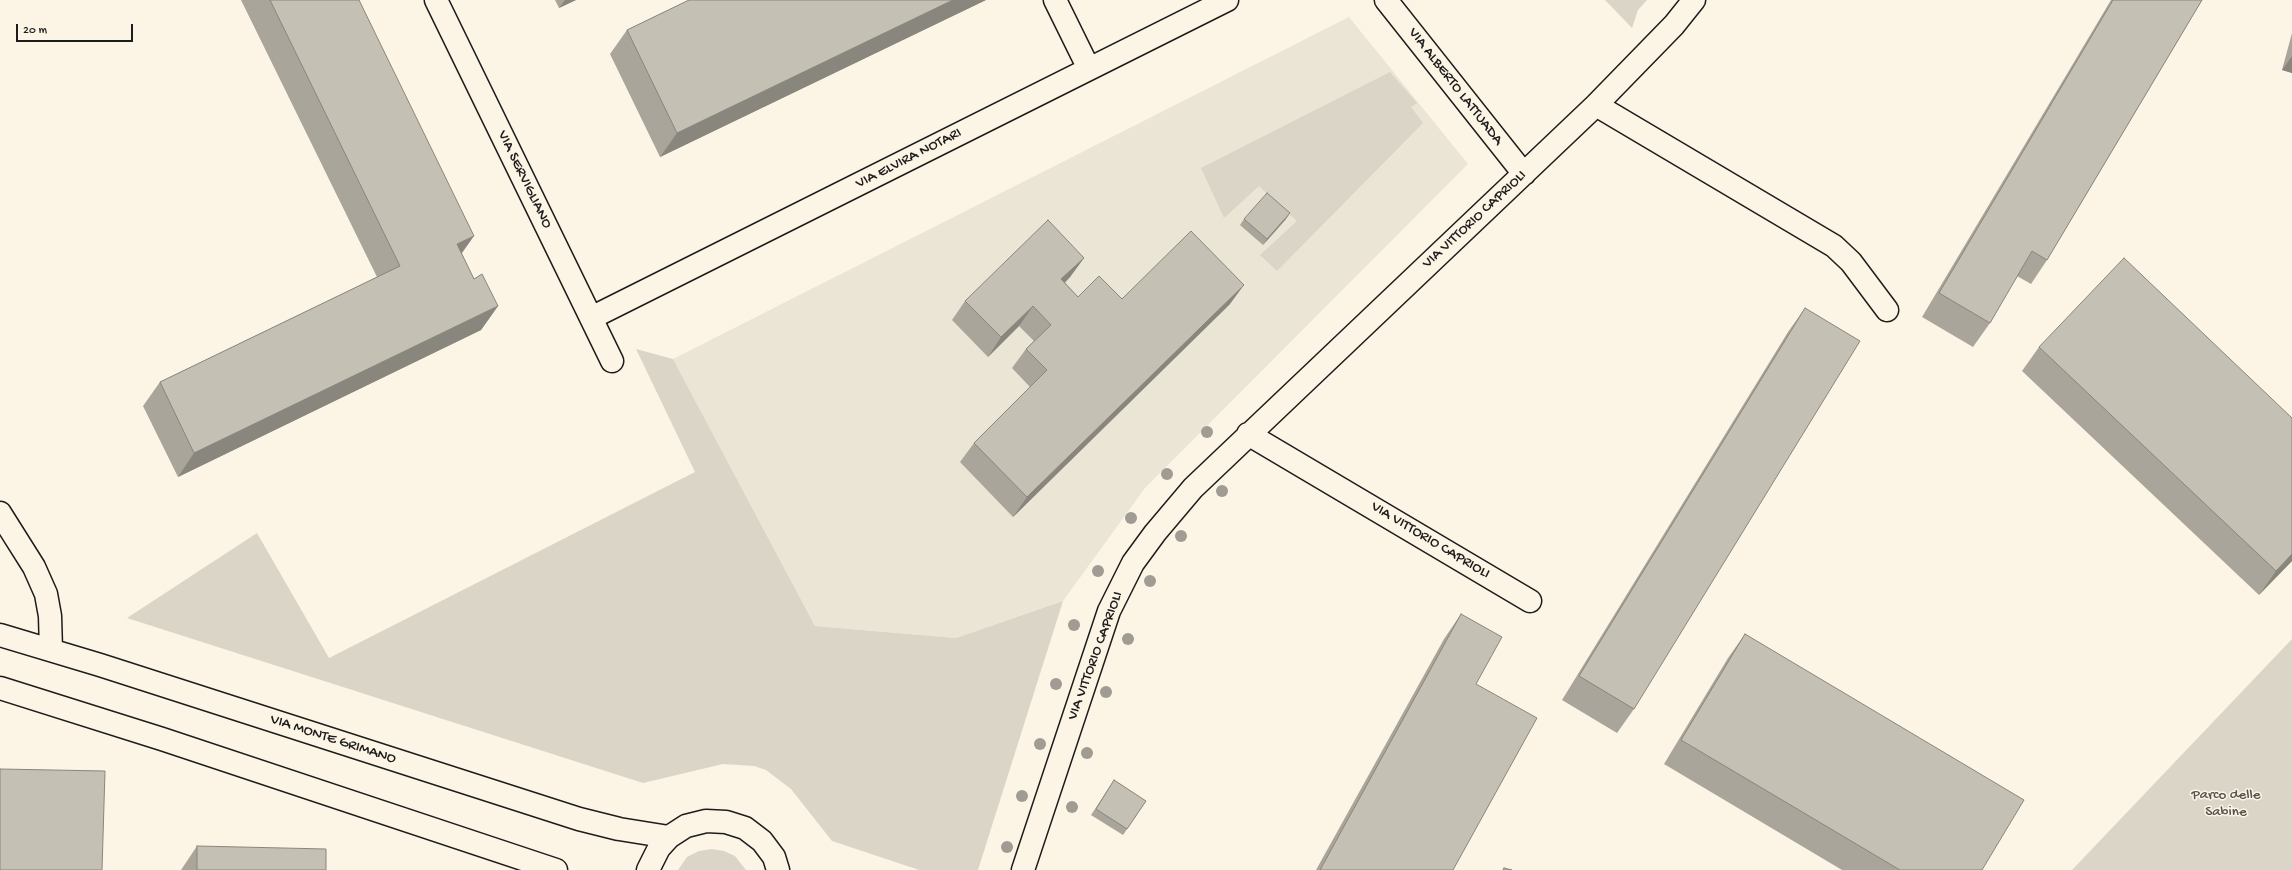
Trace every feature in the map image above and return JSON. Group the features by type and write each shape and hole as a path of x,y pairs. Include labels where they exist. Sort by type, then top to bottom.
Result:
{"street":[{"name":"VIA SERVIGLIANO","path":"436,0 612,361"},
{"path":"1055,0 1089,69"},
{"name":"VIA ELVIRA NOTARI","path":"591,318 1227,0"},
{"name":"VIA ALBERTO LATTUADA","path":"1386,0 1524,174"},
{"name":"VIA VITTORIO CAPRIOLI","path":"1023,870 1102,629 1124,579 1144,548 1180,503 1248,434 1596,105 1674,24 1694,0"},
{"path":"1596,105 1834,246 1851,262 1887,310"},
{"name":"VIA VITTORIO CAPRIOLI","path":"1248,434 1530,601"},
{"path":"0,513 34,567 46,594 50,616 51,650"},
{"name":"VIA MONTE GRIMANO","path":"0,635 585,821 619,829 669,837"},
{"path":"0,688 162,739 556,870"},
{"path":"648,870 658,848 669,837 686,826 706,821 726,822 745,828 762,841 774,857 778,870"}],"shaded area":[{"path":"1349,17 1468,164 1145,488 1063,601 956,638 815,626 673,359"}],"green space":[{"path":"1605,0 1647,0 1638,10 1632,28"},
{"path":"1390,72 1417,103 1411,107 1423,123 1277,271 1260,255 1297,221 1259,186 1224,218 1201,168"},
{"path":"636,349 673,359 815,626 956,638 1063,601 978,870 919,870 832,841 791,789 766,770 754,766 723,764 643,783 127,618 257,533 329,658 695,472"},
{"name":"Parco delle Sabine","path":"2292,639 2292,870 2072,870"},
{"path":"712,849 724,851 735,856 746,870 678,870 687,857 699,851"}],"building":[{"path":"270,0 359,0 474,236 457,244 474,279 482,274 498,306 194,453 160,382 400,266"},
{"path":"689,0 953,0 677,133 627,30"},
{"path":"2113,0 2202,0 2047,260 2032,251 1990,323 1939,293"},
{"path":"1267,193 1290,213 1267,239 1244,219"},
{"path":"1048,220 1084,258 1061,279 1078,297 1099,276 1122,299 1191,231 1244,285 1027,497 974,443 1047,370 1026,349 1051,325 1033,306 1001,337 965,301"},
{"path":"2124,258 2292,418 2292,554 2276,571 2039,347"},
{"path":"1805,308 1860,341 1634,709 1579,676"},
{"path":"1461,614 1502,637 1476,684 1537,718 1453,870 1320,870"},
{"path":"1745,634 2024,800 1982,870 1900,870 1681,740"},
{"path":"0,769 105,771 102,870 0,870"},
{"path":"1114,780 1146,801 1127,829 1096,809"},
{"path":"197,846 326,849 326,870 197,870"}]}
